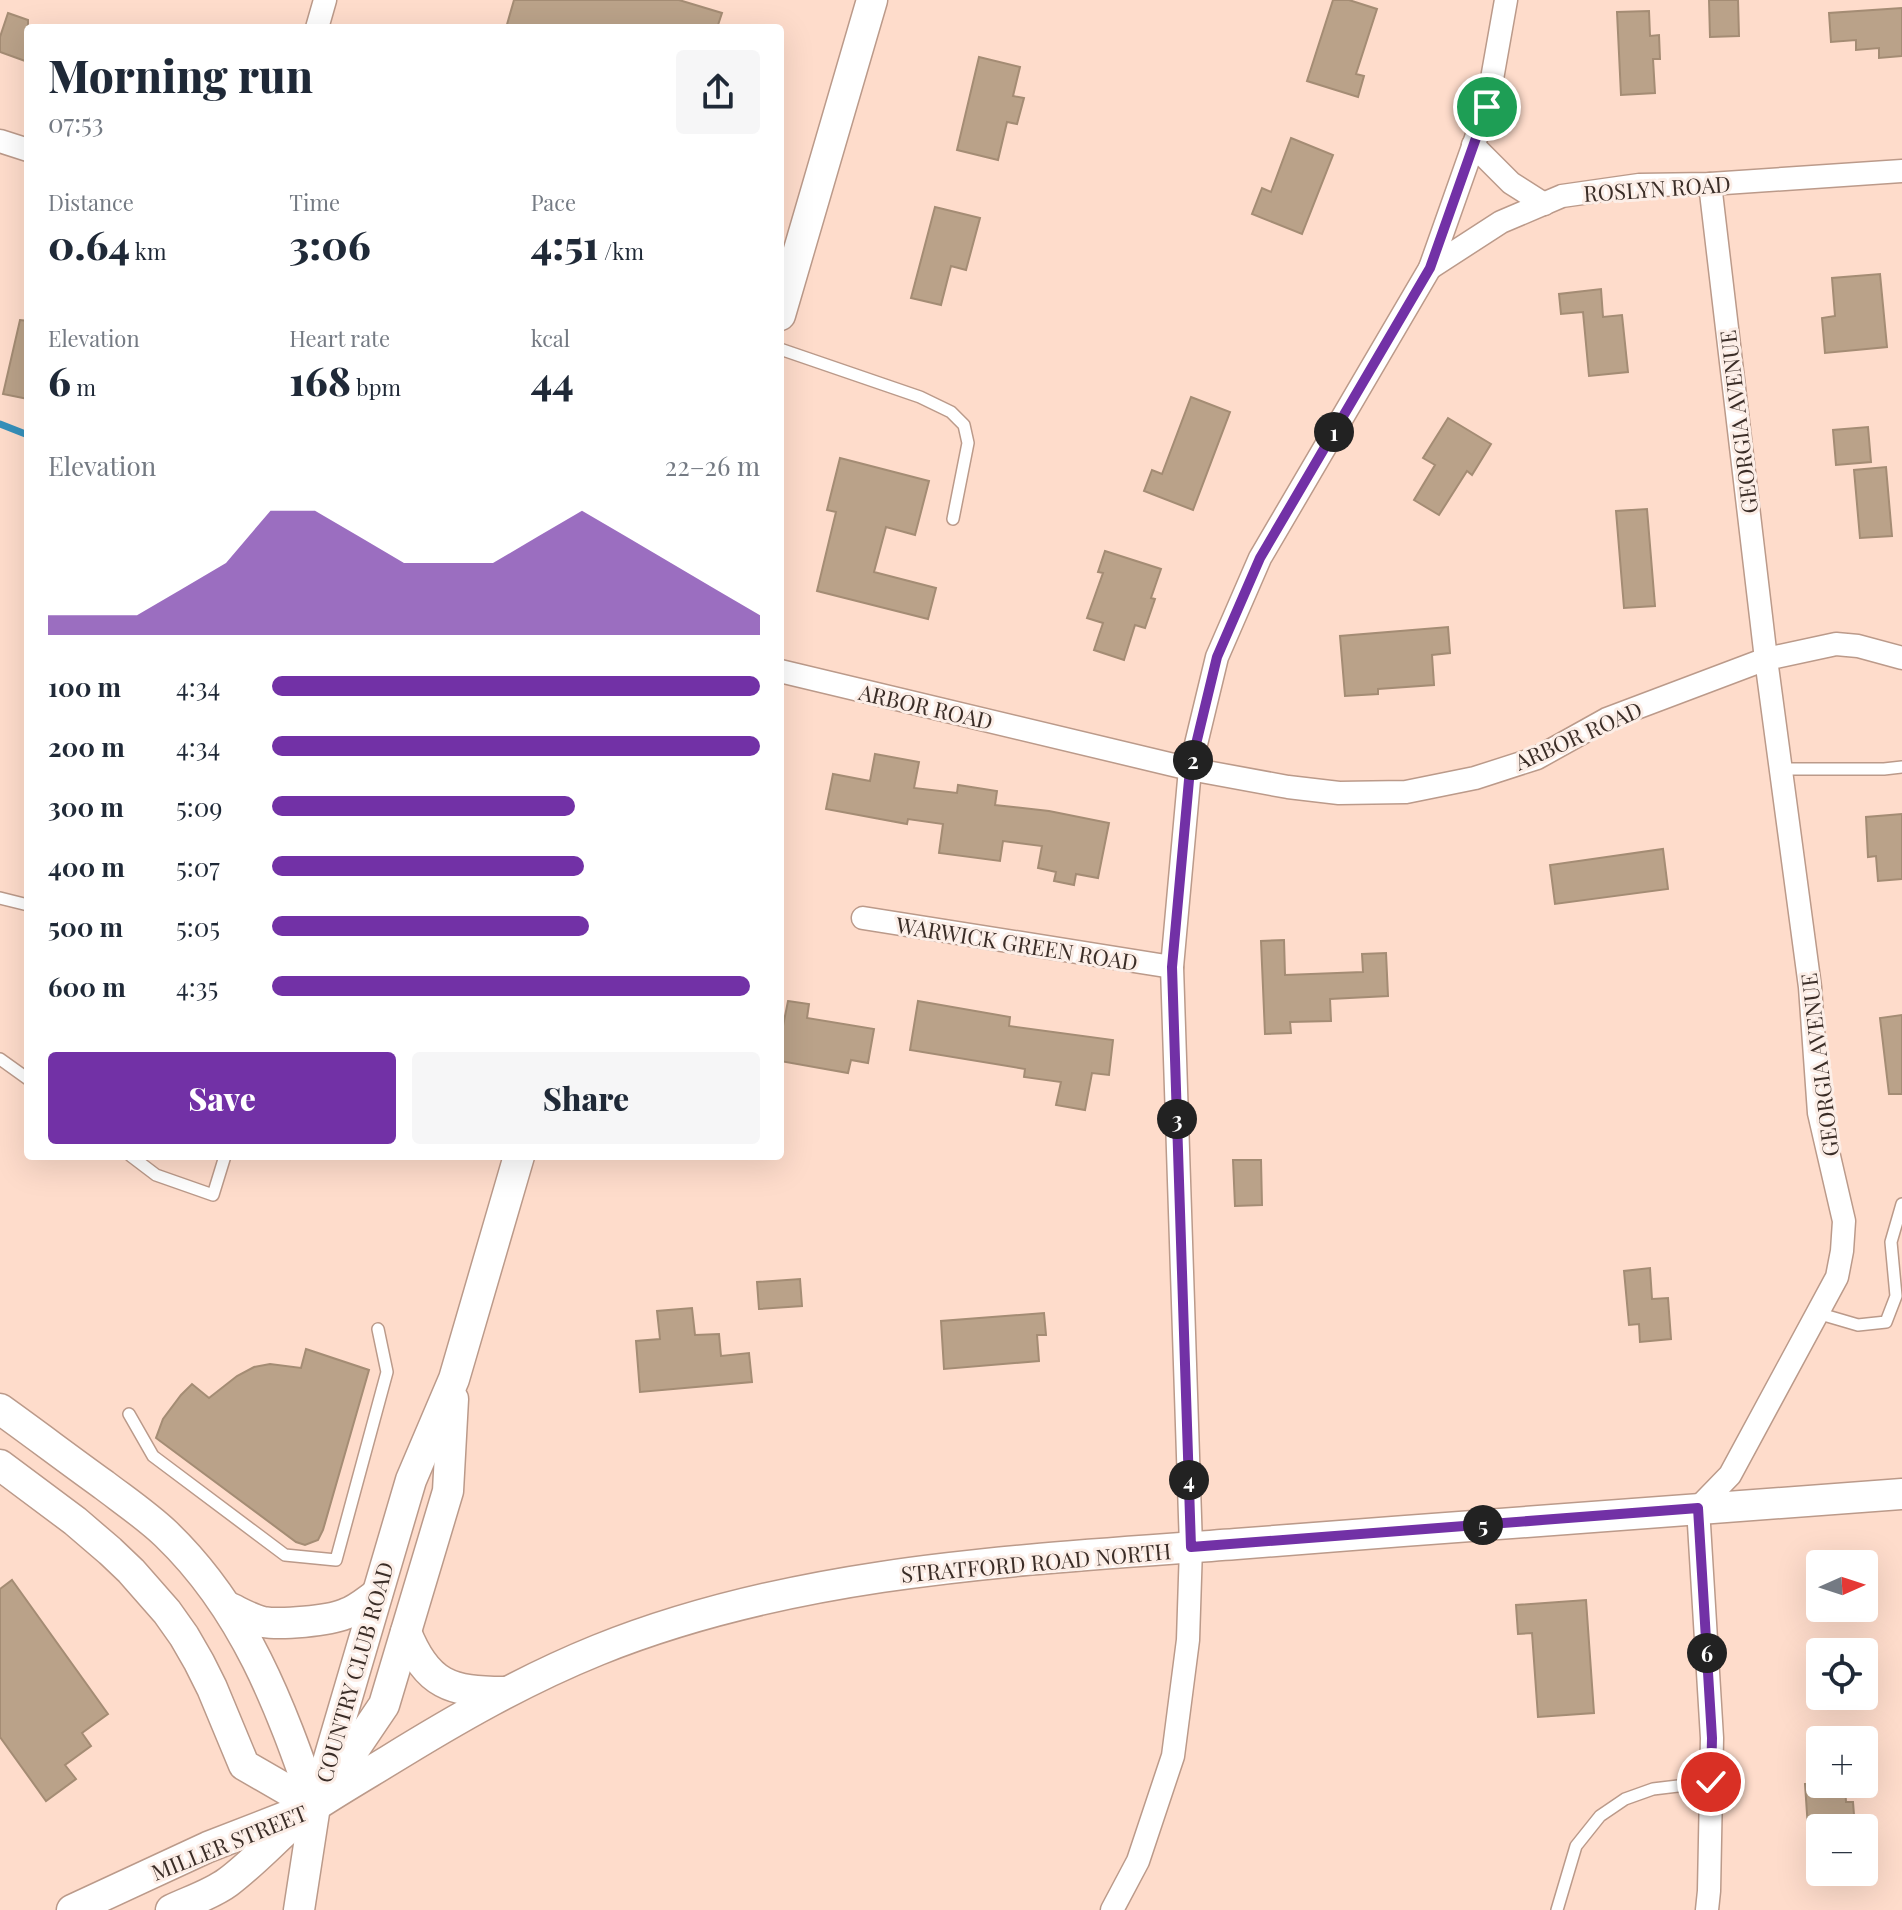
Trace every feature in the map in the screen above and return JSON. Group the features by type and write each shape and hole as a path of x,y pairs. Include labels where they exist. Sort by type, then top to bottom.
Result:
{"main road":[{"path":"784,301 872,0"},
{"name":"COUNTRY CLUB ROAD","path":"315,1806 411,1480 454,1379 518,1160"},
{"name":"COUNTRY CLUB ROAD","path":"315,1806 384,1705 448,1491 454,1379"},
{"path":"0,1409 165,1533 208,1580 245,1635 294,1745 315,1806 299,1910"},
{"path":"0,1465 110,1551 167,1612 205,1675 244,1765 315,1806"},
{"name":"STRATFORD ROAD NORTH","path":"315,1806 504,1692 598,1650 648,1632 800,1591 993,1564 1902,1494"},
{"path":"228,1607 250,1618 281,1623 344,1615 377,1594"},
{"path":"406,1632 422,1664 436,1678 453,1687 473,1692 504,1692"},
{"name":"MILLER STREET","path":"72,1910 208,1847 315,1806"},
{"name":"MILLER STREET","path":"171,1910 225,1885 315,1806"}],"street":[{"path":"318,24 325,0"},
{"path":"1112,1910 1138,1861 1173,1756 1188,1640 1191,1547 1172,967 1190,769 1217,657 1260,558 1430,268 1487,107 1506,0"},
{"path":"0,141 24,149"},
{"path":"1473,145 1511,183 1544,204"},
{"name":"ROSLYN ROAD","path":"1430,268 1501,222 1562,196 1639,185 1710,184 1902,171"},
{"name":"GEORGIA AVENUE","path":"1698,1508 1730,1475 1837,1277 1844,1221 1819,1113 1810,987 1766,659 1710,184"},
{"name":"ARBOR ROAD","path":"784,672 1190,769 1339,793 1406,792 1475,778 1537,758 1607,719 1766,659 1836,644 1858,646 1902,658"},
{"name":"WARWICK GREEN ROAD","path":"863,918 1172,967"},
{"path":"1698,1508 1712,1738 1707,1910"}],"lane":[{"path":"784,350 920,397 951,412 964,425 968,443 953,519"},
{"path":"1781,769 1902,767"},
{"path":"0,898 24,904"},
{"path":"0,1059 24,1076"},
{"path":"136,1160 156,1175 213,1195 224,1160"},
{"path":"1817,1313 1858,1325 1886,1322 1896,1296 1891,1242 1902,1204"},
{"path":"129,1414 153,1456 285,1555 336,1560 387,1372 378,1329"},
{"path":"1557,1910 1576,1846 1600,1816 1625,1799 1653,1789 1711,1782"}],"building":[{"path":"514,0 679,0 722,13 718,24 507,24"},
{"path":"1333,0 1349,0 1377,9 1356,74 1364,76 1358,97 1307,81"},
{"path":"1709,0 1738,0 1739,36 1710,37"},
{"path":"1902,8 1902,56 1879,58 1879,48 1856,50 1856,40 1831,42 1829,13"},
{"path":"1649,11 1650,36 1659,35 1660,59 1653,59 1655,93 1621,95 1617,12"},
{"path":"8,13 28,20 28,24 24,24 24,61 0,52 0,37"},
{"path":"979,57 1020,67 1013,96 1024,98 1017,124 1007,122 998,160 957,150"},
{"path":"1291,138 1333,155 1302,234 1252,214 1262,188 1271,192"},
{"path":"935,207 980,218 966,270 951,266 941,305 911,298"},
{"path":"1880,274 1887,347 1825,353 1822,318 1835,316 1832,278"},
{"path":"1601,289 1603,317 1622,315 1628,372 1589,376 1583,312 1561,314 1559,294"},
{"path":"20,320 24,320 24,398 3,394"},
{"path":"1191,397 1230,412 1193,510 1144,491 1152,470 1162,474"},
{"path":"1448,418 1491,444 1472,475 1467,471 1439,515 1414,500 1435,465 1423,458"},
{"path":"1868,427 1871,462 1836,465 1833,430"},
{"path":"840,458 929,481 915,535 886,527 874,572 936,588 928,619 817,591 836,512 827,510"},
{"path":"1886,467 1892,536 1860,538 1854,470"},
{"path":"1647,509 1655,606 1624,608 1616,511"},
{"path":"1105,551 1161,569 1145,628 1135,625 1124,660 1094,650 1103,623 1087,618 1103,573 1098,572"},
{"path":"1448,627 1450,653 1432,655 1434,685 1378,689 1378,694 1345,696 1340,636"},
{"path":"875,754 919,762 914,788 957,793 958,785 997,791 995,805 1049,811 1109,823 1098,878 1076,874 1074,885 1054,881 1056,872 1038,868 1042,846 1003,841 1000,861 939,853 943,824 908,819 907,824 826,809 833,774 870,781"},
{"path":"1902,814 1902,879 1878,881 1876,856 1868,857 1866,817"},
{"path":"1663,849 1668,889 1555,904 1550,865"},
{"path":"1284,940 1285,975 1363,972 1362,954 1386,953 1388,996 1330,999 1331,1021 1290,1022 1291,1033 1265,1034 1261,941"},
{"path":"788,1001 809,1004 807,1018 874,1029 868,1063 851,1060 848,1073 784,1062 784,1021"},
{"path":"918,1001 1010,1017 1009,1026 1113,1040 1109,1075 1092,1073 1085,1110 1056,1105 1061,1082 1024,1077 1025,1069 910,1050"},
{"path":"1902,1015 1902,1094 1889,1094 1880,1018"},
{"path":"1233,1160 1261,1160 1262,1205 1235,1206"},
{"path":"1650,1268 1652,1299 1668,1298 1671,1339 1640,1342 1639,1324 1629,1325 1624,1271"},
{"path":"800,1279 802,1306 759,1309 757,1282"},
{"path":"692,1308 695,1335 719,1334 721,1356 749,1353 752,1382 640,1392 636,1341 660,1339 657,1311"},
{"path":"1044,1313 1046,1335 1037,1335 1039,1361 944,1369 941,1321"},
{"path":"306,1349 369,1370 323,1530 318,1540 305,1545 296,1542 156,1438 163,1419 192,1384 209,1398 254,1367 270,1364 301,1368"},
{"path":"12,1580 108,1714 82,1733 91,1746 65,1765 76,1779 46,1801 0,1737 0,1589"},
{"path":"1586,1600 1594,1713 1538,1717 1532,1633 1518,1634 1516,1605"},
{"path":"1805,1784 1806,1798 1846,1798 1846,1802 1853,1802 1854,1814 1807,1814"}],"waterway":[{"path":"0,424 24,433"}],"route":[{"path":"1487,107 1430,268 1260,558 1217,657 1190,769 1172,967 1191,1547 1698,1508 1712,1738 1711,1782"}]}
